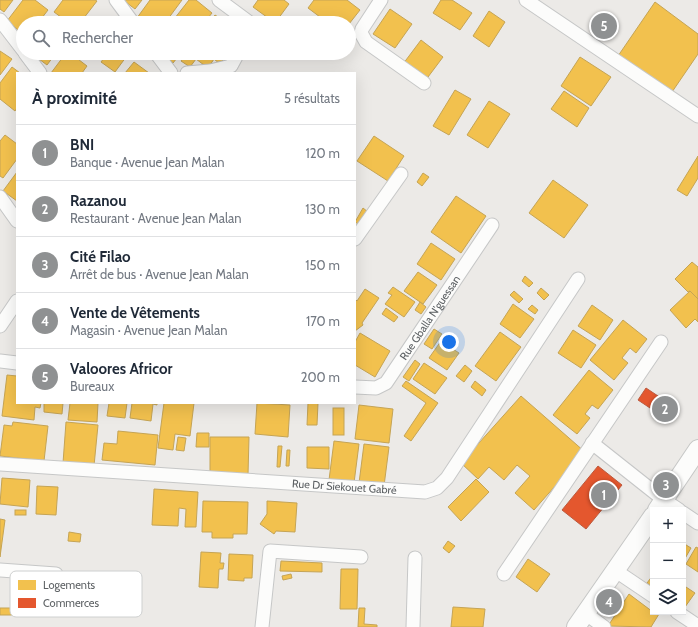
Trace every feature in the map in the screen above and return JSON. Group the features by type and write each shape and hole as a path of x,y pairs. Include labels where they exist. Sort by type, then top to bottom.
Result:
{"main road":[{"path":"660,505 698,449"},
{"path":"578,623 616,571 650,520"}],"street":[{"path":"116,0 128,16"},
{"path":"220,0 241,16"},
{"path":"381,0 362,29 366,42 424,83"},
{"path":"526,0 698,116"},
{"path":"0,20 16,41"},
{"path":"30,60 39,72"},
{"path":"161,60 170,72"},
{"path":"198,72 231,66 234,60"},
{"path":"356,238 401,174"},
{"path":"0,197 16,220"},
{"name":"Rue Gballa N'guessan","path":"356,387 376,388 386,383 492,225"},
{"name":"Rue Dr Siekouet Gabré","path":"0,464 425,492 437,488 447,478 578,279"},
{"path":"0,326 16,303"},
{"path":"504,574 660,342"},
{"path":"0,361 16,363"},
{"path":"592,443 660,505"},
{"path":"686,515 698,522"},
{"path":"262,627 270,551 361,557"},
{"path":"413,627 415,558"},
{"path":"0,570 14,571"},
{"path":"616,571 650,594"},
{"path":"682,615 698,626"},
{"path":"578,623 604,627"}],"building: Logements":[{"path":"0,0 13,0 4,12 0,9"},
{"path":"23,0 35,0 48,10 43,16 16,16 16,28 7,21"},
{"path":"63,0 97,1 85,16 59,16 54,12"},
{"path":"123,0 142,0 135,9"},
{"path":"150,0 182,0 170,16 138,16"},
{"path":"189,0 196,0 212,13 210,16 176,16"},
{"path":"258,0 284,0 289,4 280,16 265,16 253,7"},
{"path":"314,0 347,0 360,10 355,16 319,16 308,8"},
{"path":"441,0 452,0 472,13 460,30 433,13"},
{"path":"655,2 698,34 698,54 672,92 618,56"},
{"path":"390,9 412,24 395,48 373,34"},
{"path":"489,11 505,22 489,47 473,36"},
{"path":"421,40 443,57 425,81 403,64"},
{"path":"0,51 12,59 0,75"},
{"path":"580,57 611,77 591,106 561,86"},
{"path":"40,60 51,60 47,65"},
{"path":"61,60 79,60 87,66 83,72 52,72"},
{"path":"103,60 124,60 115,72 101,62"},
{"path":"182,60 195,60 190,67 181,61"},
{"path":"197,60 213,60 208,68"},
{"path":"215,60 223,60 220,64"},
{"path":"134,62 148,72 126,72"},
{"path":"12,67 19,72 16,72 15,111 0,99 0,83"},
{"path":"455,90 471,99 449,135 433,126"},
{"path":"564,91 589,108 577,127 551,109"},
{"path":"489,101 510,114 488,148 467,135"},
{"path":"5,135 16,143 16,160 3,178 0,176 0,141"},
{"path":"374,136 404,156 388,181 357,161"},
{"path":"698,156 698,178 687,196 677,190"},
{"path":"16,173 16,200 3,191"},
{"path":"423,173 429,177 422,186 417,182"},
{"path":"553,180 588,205 564,238 529,213"},
{"path":"456,196 486,216 461,253 431,232"},
{"path":"363,208 368,212 360,225 356,223"},
{"path":"431,243 455,259 441,280 417,264"},
{"path":"692,262 698,267 698,299 690,291 688,292 675,279"},
{"path":"418,272 437,285 423,304 404,291"},
{"path":"525,276 533,283 529,287 522,281"},
{"path":"393,287 415,302 404,317 385,304 392,295 388,293"},
{"path":"541,288 549,295 544,300 537,293"},
{"path":"365,289 379,298 362,323 363,325 356,330 356,300 357,301"},
{"path":"514,291 523,299 519,303 510,295"},
{"path":"690,291 698,299 698,322 695,319 686,328 670,310"},
{"path":"420,302 426,307 421,314 415,310"},
{"path":"513,304 534,319 520,338 500,324"},
{"path":"532,305 538,310 535,314 528,309"},
{"path":"592,305 613,320 600,340 578,326"},
{"path":"386,308 398,317 394,322 382,314"},
{"path":"623,320 647,339 636,353 630,348 622,358 628,363 614,380 590,360"},
{"path":"434,329 442,334 432,349 424,344"},
{"path":"573,330 596,345 581,368 558,353"},
{"path":"500,332 521,347 496,381 475,366"},
{"path":"360,333 390,351 375,377 356,366 356,340"},
{"path":"441,341 459,353 447,370 429,358"},
{"path":"415,360 420,364 409,381 403,377"},
{"path":"424,363 447,378 435,394 413,379"},
{"path":"465,365 472,371 464,382 456,376"},
{"path":"589,370 613,390 598,409 592,405 585,414 590,418 577,434 553,415"},
{"path":"7,375 16,376 16,404 41,404 40,408 35,407 34,420 2,416"},
{"path":"406,381 438,403 411,441 404,436 426,403 402,386"},
{"path":"475,381 486,390 482,396 471,387"},
{"path":"521,396 585,452 534,510 515,493 530,476 517,465 504,480 489,467 478,479 461,463"},
{"path":"44,404 63,404 62,414 44,412"},
{"path":"70,404 98,404 97,422 68,420"},
{"path":"109,404 127,404 125,418 107,416"},
{"path":"132,404 153,404 151,421 130,418"},
{"path":"164,404 194,404 190,436 175,434 173,450 158,448"},
{"path":"257,404 290,405 288,437 255,434"},
{"path":"308,404 318,404 317,425 307,425"},
{"path":"359,405 393,409 389,443 355,439"},
{"path":"333,408 344,408 344,435 333,435"},
{"path":"13,422 48,426 44,461 0,456 4,425 12,426"},
{"path":"66,422 98,425 94,466 63,463"},
{"path":"118,431 158,435 155,465 102,460 104,443 117,444"},
{"path":"197,433 209,433 209,447 196,447"},
{"path":"178,437 186,438 184,451 176,450"},
{"path":"210,437 249,437 248,475 210,475"},
{"path":"334,441 359,444 354,483 329,480"},
{"path":"364,444 389,447 384,486 359,483"},
{"path":"278,446 282,446 280,467 277,467"},
{"path":"307,447 329,447 329,469 307,468"},
{"path":"287,450 290,450 289,466 286,466"},
{"path":"2,478 30,480 28,507 0,504"},
{"path":"476,479 489,492 461,521 448,507"},
{"path":"37,486 58,487 56,515 36,514"},
{"path":"154,489 198,492 196,527 185,527 186,509 179,508 178,526 152,525"},
{"path":"203,501 248,502 247,534 233,534 233,538 212,538 212,532 202,532"},
{"path":"267,501 297,503 295,532 276,531 274,534 260,524 267,514"},
{"path":"15,510 26,510 26,515 15,515"},
{"path":"0,519 5,520 0,557"},
{"path":"69,532 81,534 80,542 68,541"},
{"path":"448,541 455,546 449,553 443,548"},
{"path":"686,545 691,548 686,557"},
{"path":"696,547 698,548 698,572 686,564"},
{"path":"201,552 221,553 220,563 224,563 223,569 219,569 218,588 199,587"},
{"path":"229,554 253,555 252,578 244,578 244,581 228,580"},
{"path":"528,559 550,574 537,592 516,577"},
{"path":"281,561 322,563 322,572 280,571"},
{"path":"341,569 358,569 357,609 340,609"},
{"path":"291,574 292,578 283,580 282,576"},
{"path":"686,587 695,593 686,606"},
{"path":"629,594 650,610 650,615 658,615 651,627 608,626"},
{"path":"453,607 485,609 483,627 451,627"},
{"path":"0,608 10,608 10,615 0,615"},
{"path":"359,608 365,608 364,624 377,625 377,627 358,627"}],"building: Commerces":[{"path":"646,388 679,410 671,422 638,400"},
{"path":"598,466 622,485 586,529 562,510"}],"place":[{"name":"Valoores Africor","path":"604,26"},
{"name":"Razanou","path":"665,409"},
{"name":"Cité Filao","path":"666,485"},
{"name":"BNI","path":"604,495"},
{"name":"Vente de Vêtements","path":"609,602"}]}
